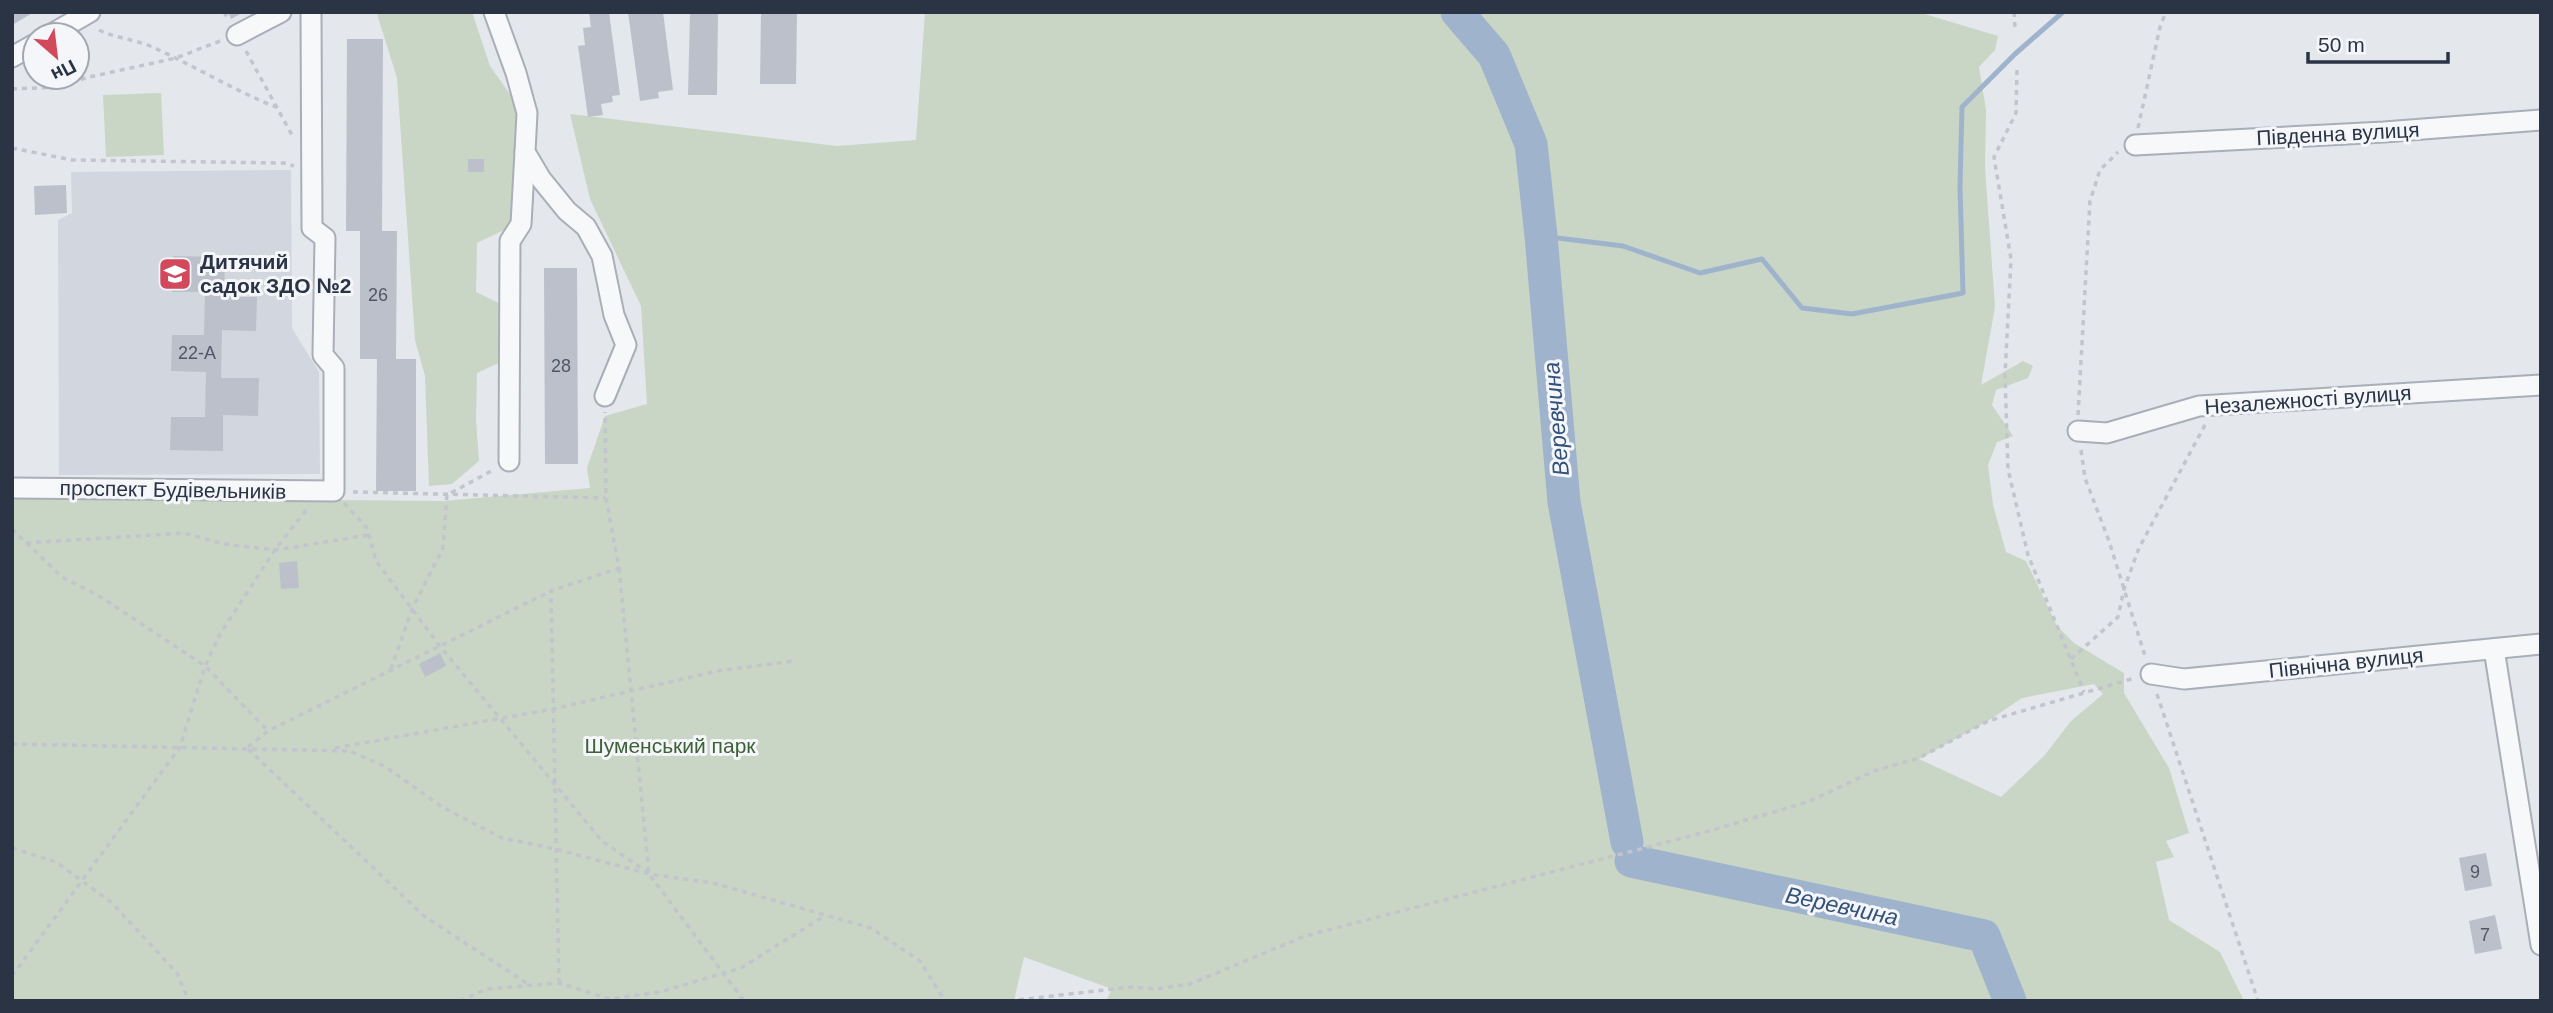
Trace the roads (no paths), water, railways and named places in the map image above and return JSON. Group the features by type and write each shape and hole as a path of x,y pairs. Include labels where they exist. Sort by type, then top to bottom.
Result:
{"street":[{"path":"237,36 281,12"},
{"name":"проспект Будівельників","path":"12,488 327,491 334,368 323,355 325,238 312,228 311,12"},
{"path":"494,12 527,113 521,224 510,241 509,461"},
{"name":"Південна вулиця","path":"2135,145 2384,132 2541,120"},
{"path":"525,152 541,179 567,211 586,227 602,256 614,315 626,345 605,396"},
{"name":"Незалежності вулиця","path":"2078,431 2107,433 2199,406 2541,385"},
{"name":"Північна вулиця","path":"2151,674 2184,679 2541,644"},
{"path":"2494,649 2541,945"}],"waterway":[{"name":"Веревчина","path":"1457,12 1494,55 1531,144 1564,502 1627,842"},
{"path":"1541,236 1623,246 1700,273 1762,259 1802,308 1852,314 1963,293 1960,186 1962,107 2015,54 2063,12"},
{"name":"Веревчина","path":"1631,861 1984,936 2010,1001"}],"place":[{"name":"Дитячий садок ЗДО №2","path":"175,274"}],"park label":[{"name":"Шуменський парк","path":"670,746"}]}
